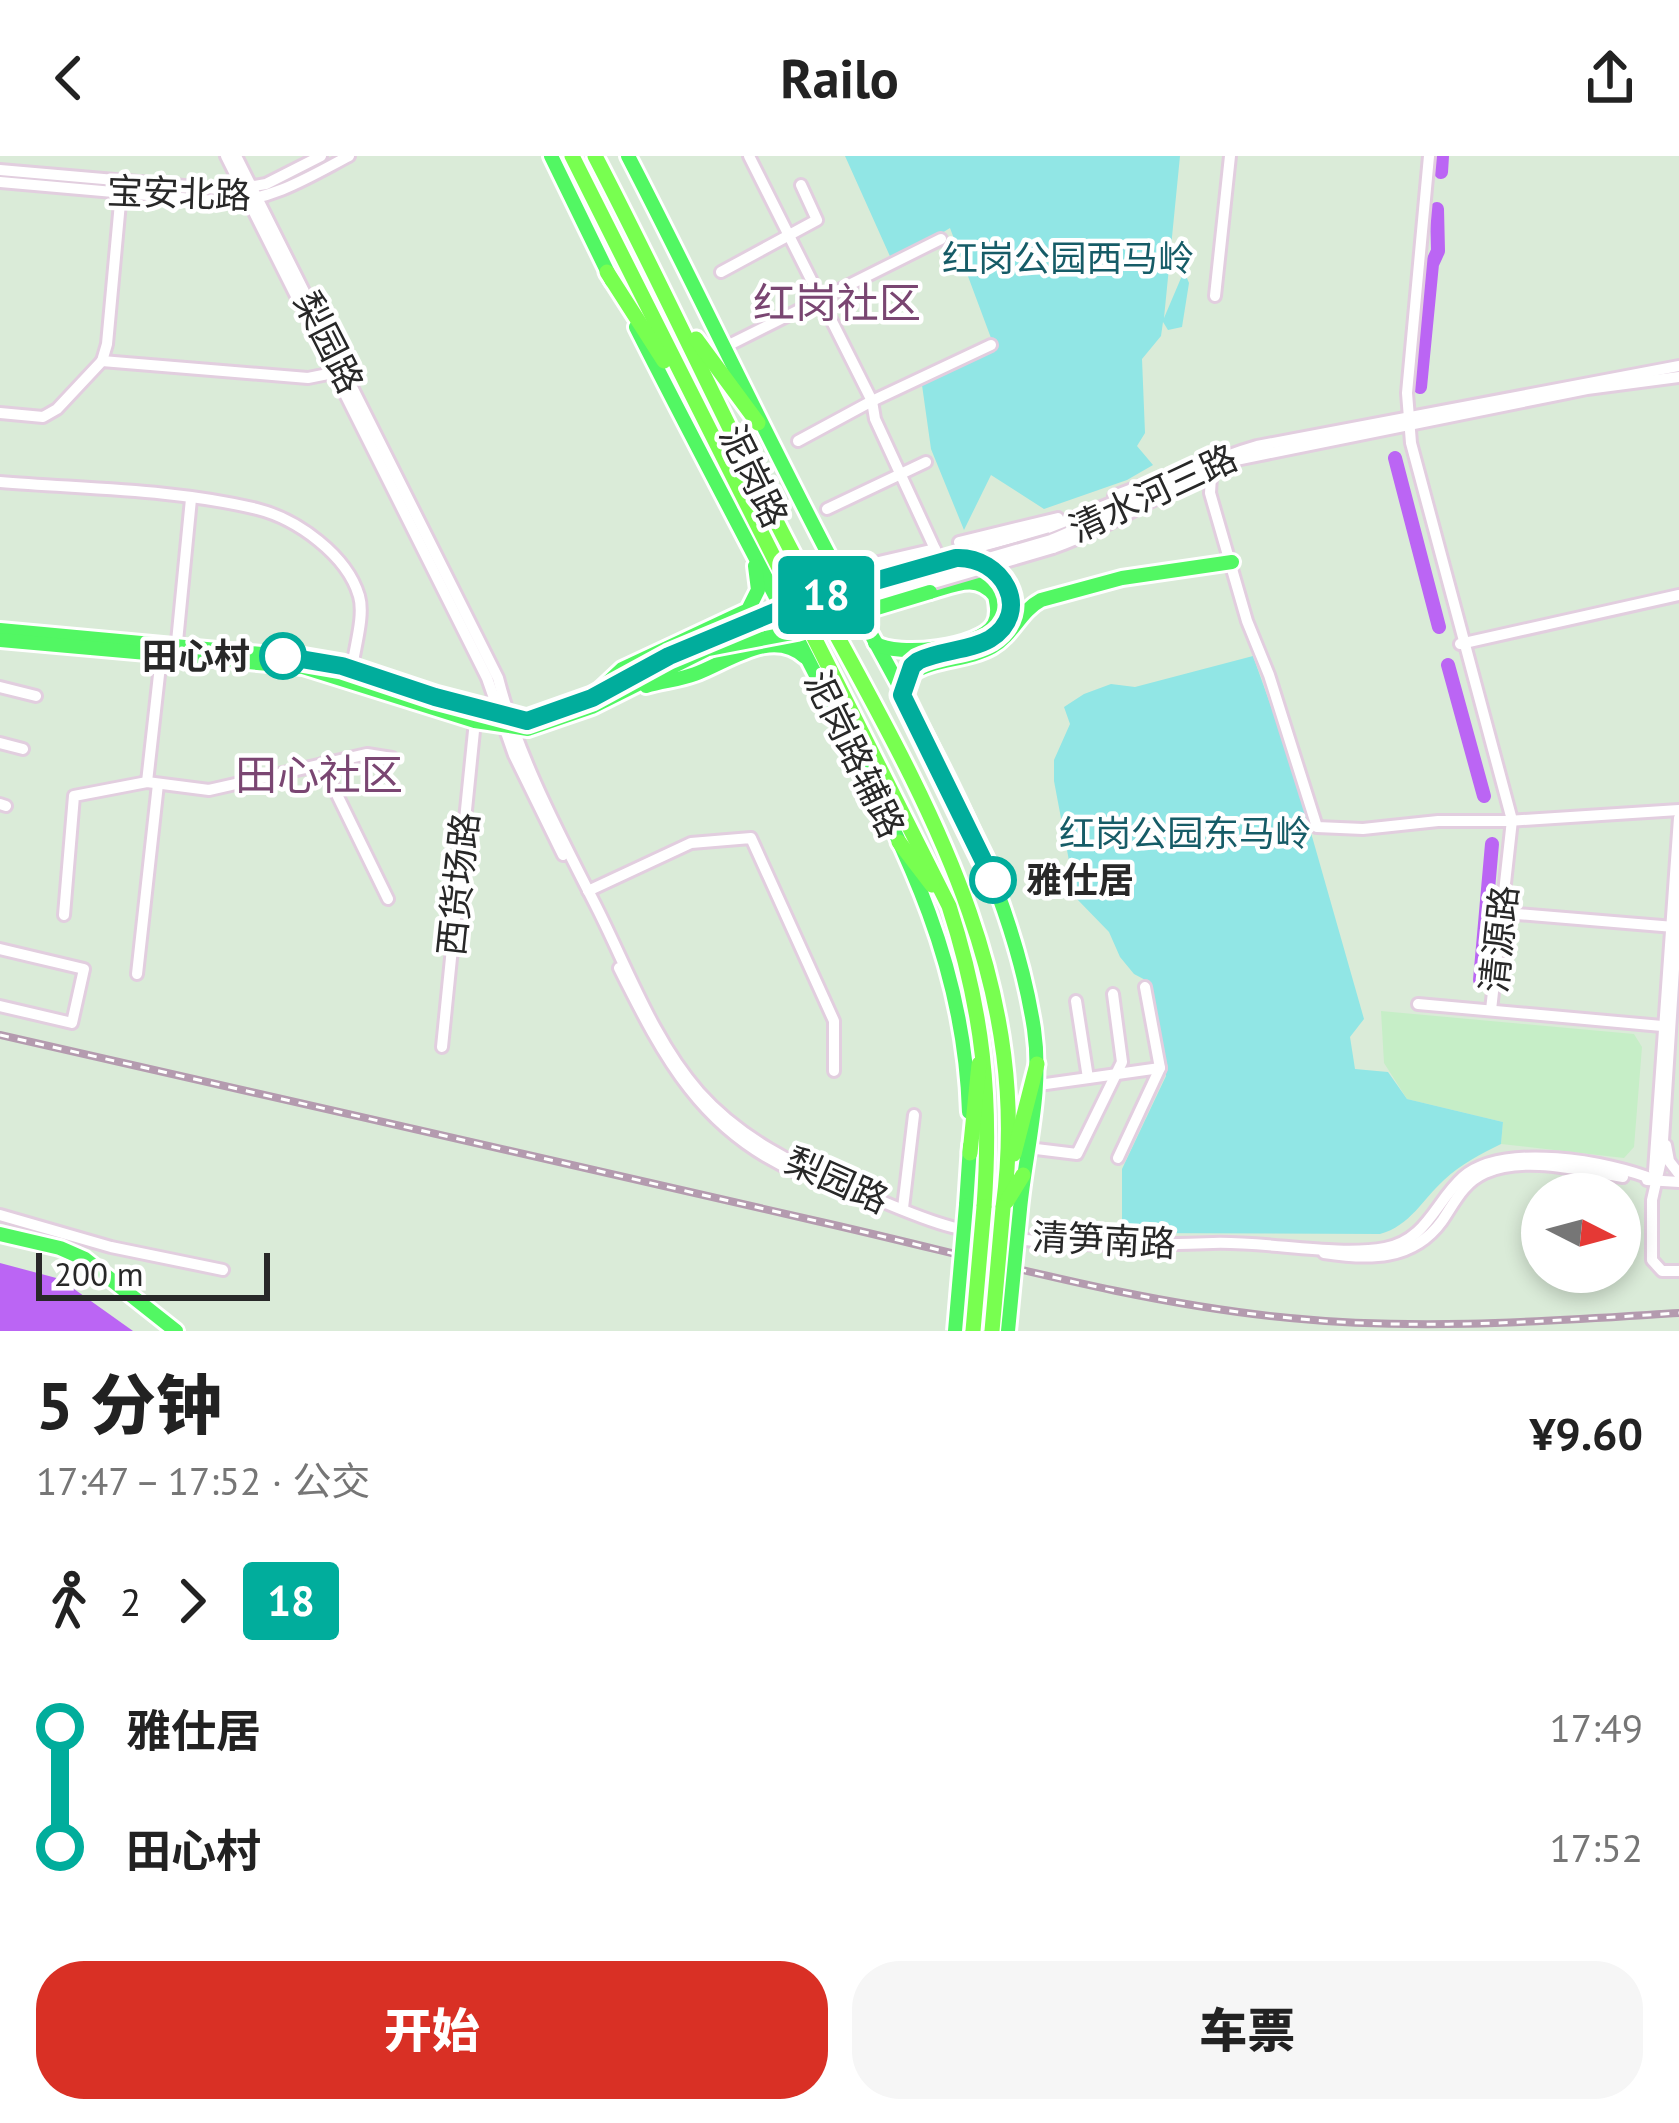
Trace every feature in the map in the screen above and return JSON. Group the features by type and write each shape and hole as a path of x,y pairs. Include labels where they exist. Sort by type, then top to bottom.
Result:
{"highway":[{"name":"泥岗路","path":"572,156 949,906 973,988 989,1119 973,1331"},
{"name":"泥岗路","path":"596,156 777,523 944,844 970,905 1003,1034 1009,1203"},
{"path":"605,156 623,210"},
{"path":"608,272 691,398"},
{"path":"673,310 758,423"},
{"path":"899,842 949,906"},
{"path":"970,1153 982,1042"},
{"path":"992,1331 1009,1203 1037,1064"},
{"path":"1009,1203 1023,1175"}],"main road":[{"name":"泥岗路辅路","path":"551,156 812,666 935,924 954,990 964,1053 970,1153 955,1331"},
{"name":"泥岗路辅路","path":"628,156 758,423 958,804 1003,904 1027,992 1039,1085 1023,1175"},
{"path":"592,702 622,669 748,610 758,590 754,555"},
{"path":"0,640 304,658 541,727 794,604 956,558 978,560 994,568 1004,581 1010,606 1006,623 977,644 923,658 912,666 902,695"},
{"path":"909,675 993,647 1041,600 1122,578 1232,562"},
{"path":"707,645 797,632 967,581 981,583 995,596 996,621 976,638 915,652 883,648 873,640"},
{"path":"0,630 318,670 475,721 505,720"},
{"path":"592,702 695,674 744,652 778,644 795,649 812,666"},
{"path":"1008,1331 1009,1203"},
{"path":"0,1238 64,1258 90,1272 160,1331"},
{"path":"0,1238 60,1248 98,1266 176,1331"}],"street":[{"name":"梨园路","path":"226,156 255,200 488,678 644,1018 682,1084 735,1134 789,1169 903,1208"},
{"name":"梨园路","path":"236,156 248,188"},
{"name":"宝安北路","path":"0,182 248,188 321,156"},
{"name":"宝安北路","path":"0,170 255,200 350,156"},
{"path":"749,156 872,401 875,419 935,549"},
{"path":"1215,296 1229,156"},
{"name":"清源路","path":"1427,156 1405,443 1510,821 1491,1010"},
{"path":"721,272 817,220 800,185"},
{"path":"0,413 43,417 57,409 101,361 107,344 121,187"},
{"path":"734,343 941,239"},
{"path":"798,441 991,345"},
{"path":"101,361 308,378 339,371"},
{"name":"清水河三路","path":"1406,420 1679,366"},
{"name":"清水河三路","path":"1052,544 1165,483 1257,446 1679,377"},
{"path":"826,508 926,462"},
{"path":"870,564 1061,517 1209,464 1210,493 1312,821 1330,830 1419,822 1679,814 1675,952 1654,1180 1652,1260 1662,1271 1679,1271"},
{"name":"清水河三路","path":"707,645 1096,532 1209,464"},
{"path":"0,482 191,499 260,510 295,524 340,561 360,598 352,669"},
{"path":"834,565 848,574 869,576 1045,530 1165,483"},
{"path":"137,974 153,783 191,499"},
{"path":"1462,643 1658,600 1679,600"},
{"path":"0,687 35,696"},
{"name":"梨园路","path":"505,720 668,1048 700,1094 779,1155 903,1208"},
{"name":"西货场路","path":"442,1047 475,721"},
{"path":"0,743 23,749"},
{"path":"64,915 74,796 153,783 209,790 367,754 392,758"},
{"path":"322,764 388,899"},
{"path":"588,891 691,843 751,838 834,1021 834,1071"},
{"path":"1674,927 1679,891"},
{"path":"1517,914 1674,927"},
{"path":"0,949 84,969 72,1023 0,1006"},
{"path":"1654,1180 1679,1178 1659,1130 1662,1026 1675,952"},
{"path":"1118,1158 1160,1069 1144,987"},
{"path":"1028,1148 1077,1154 1118,1075 1123,1053 1112,994"},
{"path":"1076,1001 1088,1078"},
{"path":"1418,1004 1662,1026"},
{"path":"1039,1085 1160,1069"},
{"path":"903,1208 914,1115"},
{"path":"1618,1169 1642,1159 1659,1130"},
{"name":"清笋南路","path":"1310,1249 1376,1249 1408,1240 1429,1223 1462,1177 1494,1160 1523,1158 1618,1169 1654,1180"},
{"name":"清笋南路","path":"903,1208 952,1227 1098,1245 1248,1243 1369,1258 1403,1252 1435,1229 1466,1185 1506,1167 1654,1180"},
{"path":"0,1215 111,1247 223,1270"}],"shaded area":[{"path":"1381,1011 1634,1034 1642,1047 1634,1147 1624,1158 1501,1144 1503,1122 1407,1099 1384,1063"},
{"path":"0,1263 60,1279 133,1331 0,1331"}],"green space":[{"name":"红岗公园西马岭","path":"845,156 1180,156 1164,318 1184,271 1189,283 1182,327 1168,330 1163,322 1161,336 1142,359 1145,433 1137,446 1153,465 1127,480 1044,509 991,475 964,530 931,449 922,385 994,346 950,228 893,263"},
{"name":"红岗公园东马岭","path":"1253,656 1290,759 1364,1019 1350,1037 1355,1069 1388,1072 1407,1099 1503,1122 1501,1144 1457,1169 1408,1218 1380,1234 1122,1233 1122,1169 1166,1076 1151,983 1134,974 1109,932 1076,898 1054,781 1054,760 1070,724 1064,707 1111,684 1135,687"}],"waterway":[{"path":"1441,172 1442,156"},
{"path":"1420,387 1432,264 1438,251 1437,209"},
{"path":"1395,458 1439,627"},
{"path":"1448,665 1484,796"},
{"path":"1480,980 1492,844"}],"railway":[{"path":"0,1035 1172,1302 1290,1318 1387,1324 1679,1313"}],"bus line":[{"name":"18","path":"283,656 342,666 527,721 592,698 669,656 794,604 956,558 978,560 994,568 1008,587 1006,623 987,640 918,661 902,695 993,880"}],"place":[{"name":"田心村","path":"283,656"},
{"name":"雅仕居","path":"993,880"}],"district":[{"name":"红岗社区","path":"837,303"},
{"name":"田心社区","path":"319,775"}]}
